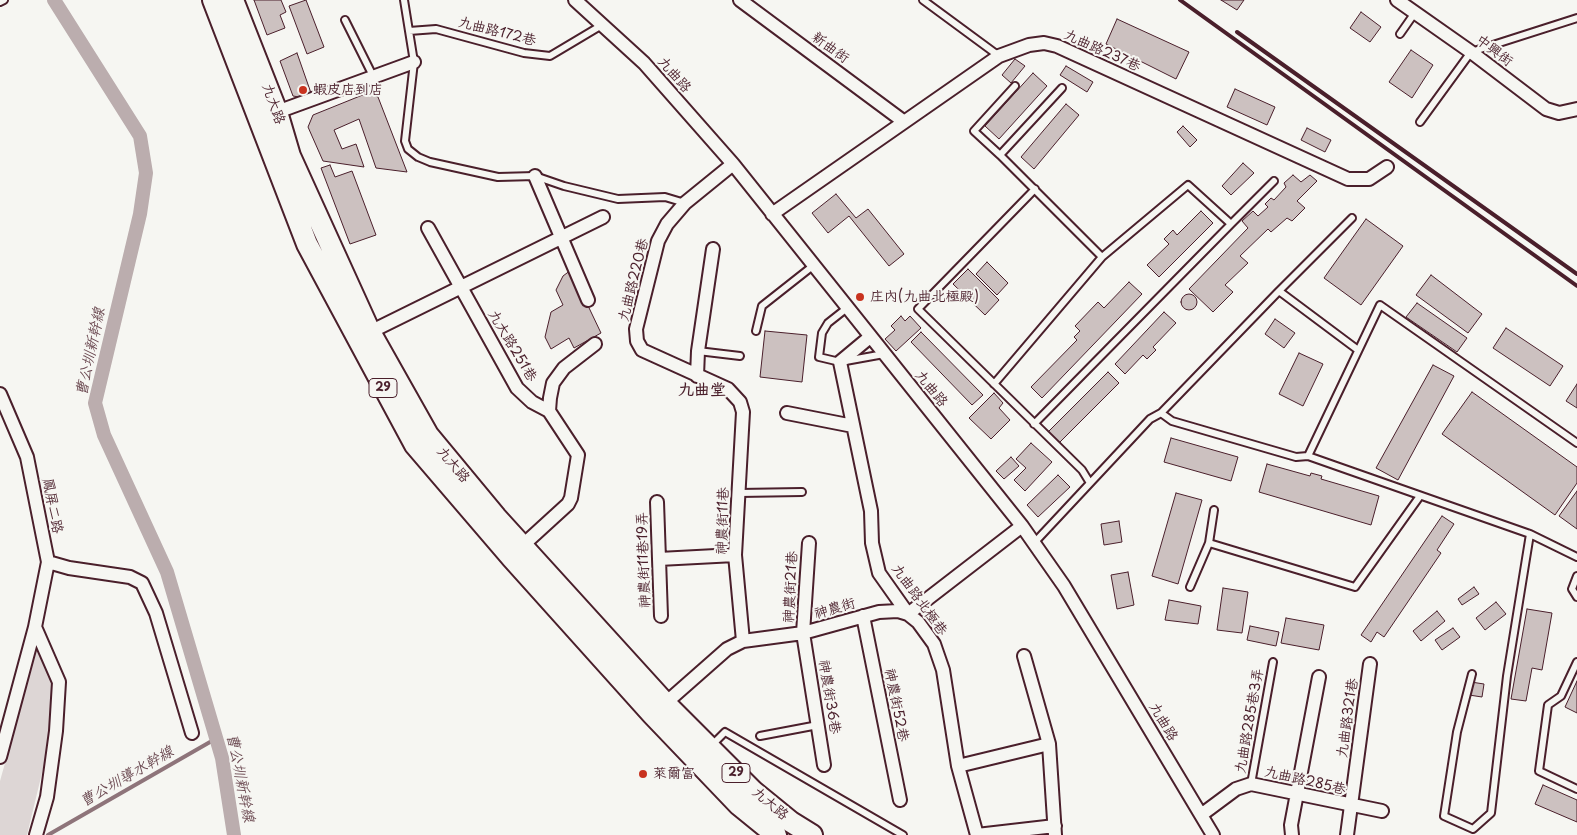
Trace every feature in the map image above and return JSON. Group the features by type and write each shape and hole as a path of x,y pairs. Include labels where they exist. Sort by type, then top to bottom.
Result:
{"main road":[{"name":"九大路","path":"214,0 307,244 414,445 517,564 659,709 711,746 753,790 791,822 812,835"},
{"name":"九大路","path":"233,0 277,112 290,156 370,332 428,435 739,805 776,835"}],"street":[{"name":"九曲路","path":"575,0 644,63 733,164 1022,526 1064,586 1213,835"},
{"name":"新曲街","path":"740,0 903,121"},
{"name":"中興街","path":"1397,0 1414,14 1471,52 1546,110 1559,113 1577,109"},
{"name":"九曲路237巷","path":"772,214 903,121 1000,56 1029,45 1044,43 1058,46 1348,179 1369,179 1387,168"},
{"path":"277,112 414,62"},
{"name":"九曲路220巷","path":"733,164 685,203 666,224 658,241 636,329 637,341 642,350 728,389 740,402"},
{"path":"535,176 588,300"},
{"path":"370,332 603,217"},
{"name":"九大路251巷","path":"428,228 517,388 532,402 549,411"},
{"path":"697,376 698,351 713,249"},
{"path":"840,362 870,336"},
{"path":"522,546 568,504 571,498 578,455 549,411 553,383 564,368 595,344"},
{"name":"九曲路北極巷","path":"840,362 871,511 872,543 879,573 908,614 918,622 934,644 943,670 958,766 977,835"},
{"name":"鳳屏二路","path":"0,394 27,457 48,562 35,627 0,757"},
{"name":"神農街11巷","path":"740,402 743,412 736,556 743,640"},
{"path":"787,413 853,426"},
{"name":"神農街11巷19弄","path":"658,502 661,616"},
{"path":"908,614 1022,526"},
{"name":"神農街21巷","path":"804,633 808,543"},
{"path":"660,559 736,556"},
{"path":"48,562 69,568 130,577 142,583 156,613 192,733"},
{"name":"神農街","path":"659,709 727,650 743,640 804,633 880,612 898,611 908,614"},
{"name":"神農街52巷","path":"864,616 900,800"},
{"path":"35,627 59,682 56,731 47,797 36,835"},
{"name":"神農街36巷","path":"804,633 824,765"},
{"path":"977,835 1055,831 1049,744 1024,656"},
{"name":"九曲路321巷","path":"1347,835 1370,664"},
{"path":"1292,835 1291,824 1296,794 1319,677"},
{"path":"958,766 1049,744"},
{"name":"九曲路285巷","path":"1201,816 1236,789 1251,784 1382,812"}],"lane":[{"path":"0,2 4,0"},
{"path":"404,0 414,62 405,141 408,148 418,157 430,162 498,177 535,176 564,186 618,199 666,198 685,203"},
{"path":"923,0 1000,56"},
{"path":"1400,34 1414,14"},
{"path":"1420,122 1471,52 1577,18"},
{"path":"345,20 373,76"},
{"name":"九曲路172巷","path":"408,32 436,29 524,53 550,56 602,25"},
{"path":"1015,86 974,131 1035,189 1102,258"},
{"path":"1000,155 1062,88"},
{"path":"1034,424 1274,181"},
{"path":"994,384 1102,258 1188,185 1231,224"},
{"path":"1035,189 918,309 1082,470 1090,483"},
{"path":"1034,543 1150,419 1161,413 1352,218"},
{"path":"756,331 762,306 814,265"},
{"path":"1279,291 1358,350"},
{"path":"1308,456 1380,305 1577,443"},
{"path":"847,308 828,323 822,332 819,357 840,362 884,354"},
{"path":"698,351 740,356"},
{"path":"1161,413 1172,421 1296,457 1308,456 1530,534 1577,557"},
{"path":"739,492 802,492"},
{"path":"1208,543 1355,587 1420,496"},
{"path":"1190,587 1208,543 1214,510"},
{"path":"1472,674 1456,732 1444,816 1473,829 1491,814 1507,676 1530,534"},
{"path":"1577,576 1572,589 1577,597"},
{"name":"九曲路285巷3弄","path":"1251,784 1273,662"},
{"path":"1577,662 1561,696 1548,704 1539,771 1577,790"},
{"path":"760,736 818,725"},
{"path":"711,746 725,732 903,835"}],"shaded area":[{"path":"37,649 47,650 55,689 48,748 27,835 0,835 0,781"}],"building":[{"path":"254,0 281,0 286,12 280,15 285,28 267,35"},
{"path":"306,0 324,47 307,54 289,6"},
{"path":"1221,0 1244,0 1237,10"},
{"path":"1361,12 1381,27 1370,42 1350,28"},
{"path":"1117,19 1189,52 1176,79 1106,44"},
{"path":"1411,50 1433,65 1412,98 1389,82"},
{"path":"297,53 311,93 299,97 293,96 280,61"},
{"path":"1015,59 1025,66 1011,83 1002,75"},
{"path":"1066,66 1093,82 1087,92 1060,75"},
{"path":"1033,73 1047,86 999,139 985,126"},
{"path":"1235,89 1275,107 1267,125 1227,107"},
{"path":"370,92 378,97 407,172 376,168 359,119 334,130 342,149 356,144 364,167 323,161 308,127 313,115"},
{"path":"1066,104 1079,115 1034,169 1021,157"},
{"path":"1183,126 1197,140 1190,147 1177,132"},
{"path":"1307,128 1331,140 1325,152 1301,140"},
{"path":"1243,163 1254,173 1231,195 1222,186"},
{"path":"330,165 335,177 352,171 376,235 350,244 321,168"},
{"path":"1293,175 1301,182 1310,175 1317,181 1297,201 1305,208 1292,221 1287,218 1271,232 1268,229 1240,256 1248,263 1225,285 1233,292 1213,312 1189,289 1248,228 1242,221 1253,211 1258,216 1268,207 1265,204 1271,198 1274,200 1286,187 1284,183"},
{"path":"836,194 856,218 868,209 904,254 889,266 849,216 828,233 812,213"},
{"path":"1201,211 1213,223 1159,277 1147,265 1169,244 1164,239 1173,230 1177,235"},
{"path":"1366,219 1403,246 1361,305 1324,278"},
{"path":"987,262 1008,283 997,295 976,274"},
{"path":"968,269 999,300 985,315 953,284"},
{"path":"571,270 601,333 574,348 569,338 551,349 545,337 551,312 563,305 556,290 563,276"},
{"path":"1431,275 1482,314 1468,333 1416,295"},
{"path":"1129,282 1142,294 1042,398 1031,387 1077,340 1074,337 1080,331 1075,326 1098,302 1104,308"},
{"path":"1186,294 1192,294 1197,299 1195,308 1186,310 1181,305 1181,299"},
{"path":"1417,303 1467,338 1457,352 1406,317"},
{"path":"1164,312 1176,323 1153,347 1156,350 1147,359 1143,355 1125,374 1115,364"},
{"path":"901,316 905,321 910,316 921,328 896,351 885,339 895,330 891,326"},
{"path":"1275,319 1295,333 1284,348 1265,334"},
{"path":"1506,328 1563,366 1550,386 1493,348"},
{"path":"765,331 807,335 802,382 760,377"},
{"path":"921,332 983,395 972,405 911,342"},
{"path":"1299,353 1323,364 1303,406 1279,394"},
{"path":"1433,365 1454,376 1398,480 1376,468"},
{"path":"1108,372 1119,383 1059,443 1048,432"},
{"path":"1577,384 1577,408 1566,401"},
{"path":"1472,392 1577,467 1577,483 1555,515 1442,434"},
{"path":"994,393 1003,403 999,408 1010,420 991,439 969,418"},
{"path":"1171,438 1238,457 1231,481 1164,462"},
{"path":"1031,443 1052,462 1025,491 1014,480 1026,468 1016,459"},
{"path":"1011,457 1019,466 1004,479 996,471"},
{"path":"1267,464 1310,476 1311,473 1322,476 1321,479 1379,496 1371,525 1259,492"},
{"path":"1058,475 1070,487 1038,517 1027,505"},
{"path":"1577,491 1577,529 1559,516"},
{"path":"1176,493 1202,500 1178,584 1152,576"},
{"path":"1442,516 1454,524 1437,550 1441,553 1384,637 1377,632 1371,642 1361,635"},
{"path":"1119,521 1122,542 1104,545 1101,524"},
{"path":"1128,572 1134,605 1117,609 1111,575"},
{"path":"1474,587 1479,594 1462,605 1458,599"},
{"path":"1223,588 1248,592 1242,633 1217,630"},
{"path":"1169,600 1201,606 1198,624 1165,620"},
{"path":"1496,602 1506,614 1485,630 1476,618"},
{"path":"1527,609 1552,613 1542,670 1532,668 1526,701 1511,699"},
{"path":"1437,611 1445,621 1421,641 1413,631"},
{"path":"1286,618 1324,625 1319,650 1281,643"},
{"path":"1250,626 1279,632 1276,646 1247,640"},
{"path":"1453,628 1460,637 1442,650 1435,640"},
{"path":"1577,681 1577,713 1565,707"},
{"path":"1471,682 1484,684 1482,697 1469,695"},
{"path":"1543,785 1577,800 1577,822 1535,804"}],"waterway":[{"name":"曹公圳新幹線","path":"54,0 140,136 146,173 140,214 95,403 104,435 167,572 222,758 234,835"},
{"name":"曹公圳導水幹線","path":"48,835 217,738"}],"railway":[{"path":"1180,0 1577,286"},
{"path":"1237,32 1577,274"}],"place":[{"name":"蝦皮店到店","path":"303,90"},
{"name":"庄內(九曲北極殿)","path":"860,297"},
{"name":"萊爾富","path":"643,774"}],"district":[{"name":"九曲堂","path":"702,391"}]}
